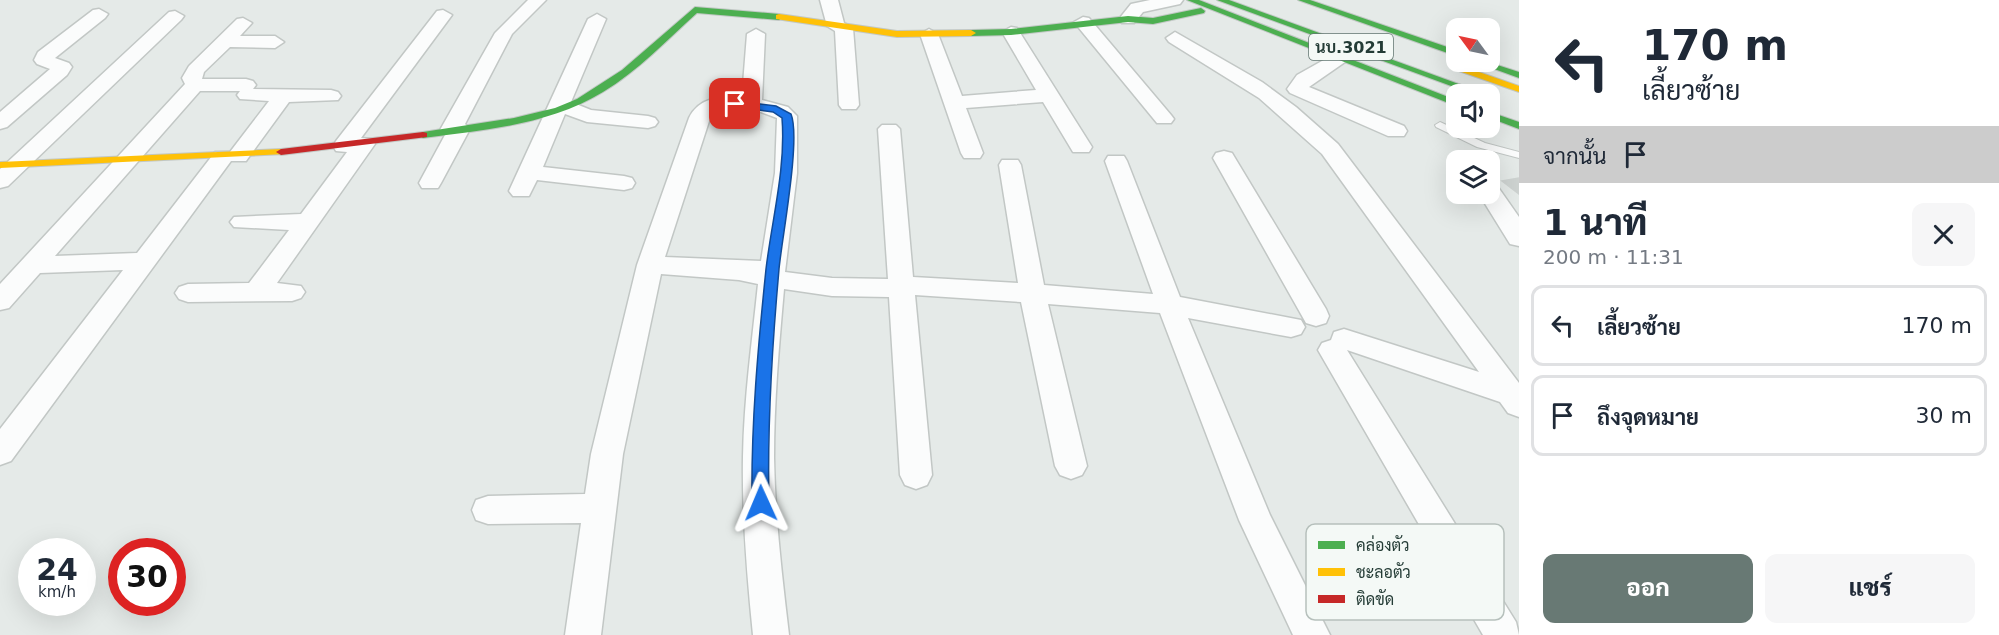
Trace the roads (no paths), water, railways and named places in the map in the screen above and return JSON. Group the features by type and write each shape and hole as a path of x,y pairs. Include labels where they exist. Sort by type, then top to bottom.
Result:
{"street":[{"path":"430,183 504,33 516,20 530,11 537,0"},
{"path":"829,0 840,27 849,105"},
{"path":"1128,19 1137,8 1174,0 1201,11 1276,34"},
{"name":"นบ.3021","path":"1191,0 1446,98"},
{"name":"นบ.3021","path":"1221,0 1453,84"},
{"path":"1316,0 1393,30"},
{"name":"นบ.3021","path":"1297,4 1393,30 1446,49"},
{"name":"นบ.3021","path":"1297,4 1519,89"},
{"path":"9,165 231,157 354,145 522,120 563,109 599,91 625,72 695,10 776,16 840,27 929,34 1011,32 1083,22 1128,19 1152,21 1201,11"},
{"path":"0,123 60,71 62,67 59,64 44,60 45,56 99,14"},
{"path":"256,292 307,222 354,145 443,15"},
{"path":"0,181 9,165 175,16"},
{"path":"597,19 563,109 525,182 624,183"},
{"path":"1083,22 1164,119"},
{"path":"195,85 192,78 196,70 243,23"},
{"path":"1011,32 1081,147"},
{"path":"752,105 756,34"},
{"path":"929,34 972,153"},
{"path":"1175,38 1190,51 1241,76 1262,91 1310,129 1330,149 1516,399"},
{"path":"225,41 275,42"},
{"path":"1338,58 1304,79 1297,88 1396,131"},
{"path":"1500,69 1519,75"},
{"path":"195,85 285,95 331,96"},
{"path":"0,301 195,85"},
{"path":"0,452 145,261 285,95"},
{"path":"954,103 1050,95"},
{"path":"583,635 598,508 607,454 650,265 702,112 719,104 752,105 776,109 787,116 788,150 773,273 759,435 762,548 771,635"},
{"path":"563,109 587,116 648,122"},
{"path":"1500,119 1519,126"},
{"path":"889,129 909,284 916,474"},
{"path":"1224,158 1316,316"},
{"path":"1116,161 1229,458 1281,578 1312,635"},
{"path":"1010,165 1032,292 1071,466"},
{"path":"1500,204 1519,238"},
{"path":"242,222 307,222"},
{"path":"32,265 145,261"},
{"path":"650,265 1032,292 1171,305 1291,327"},
{"path":"188,293 292,292"},
{"path":"1440,524 1338,344 1334,324 1316,316 1297,316 1292,321 1291,327 1296,336 1308,345 1338,344 1516,399"},
{"path":"488,510 598,508"},
{"path":"1494,620 1503,635"}],"lane":[{"path":"1440,124 1481,145 1519,155"}]}
